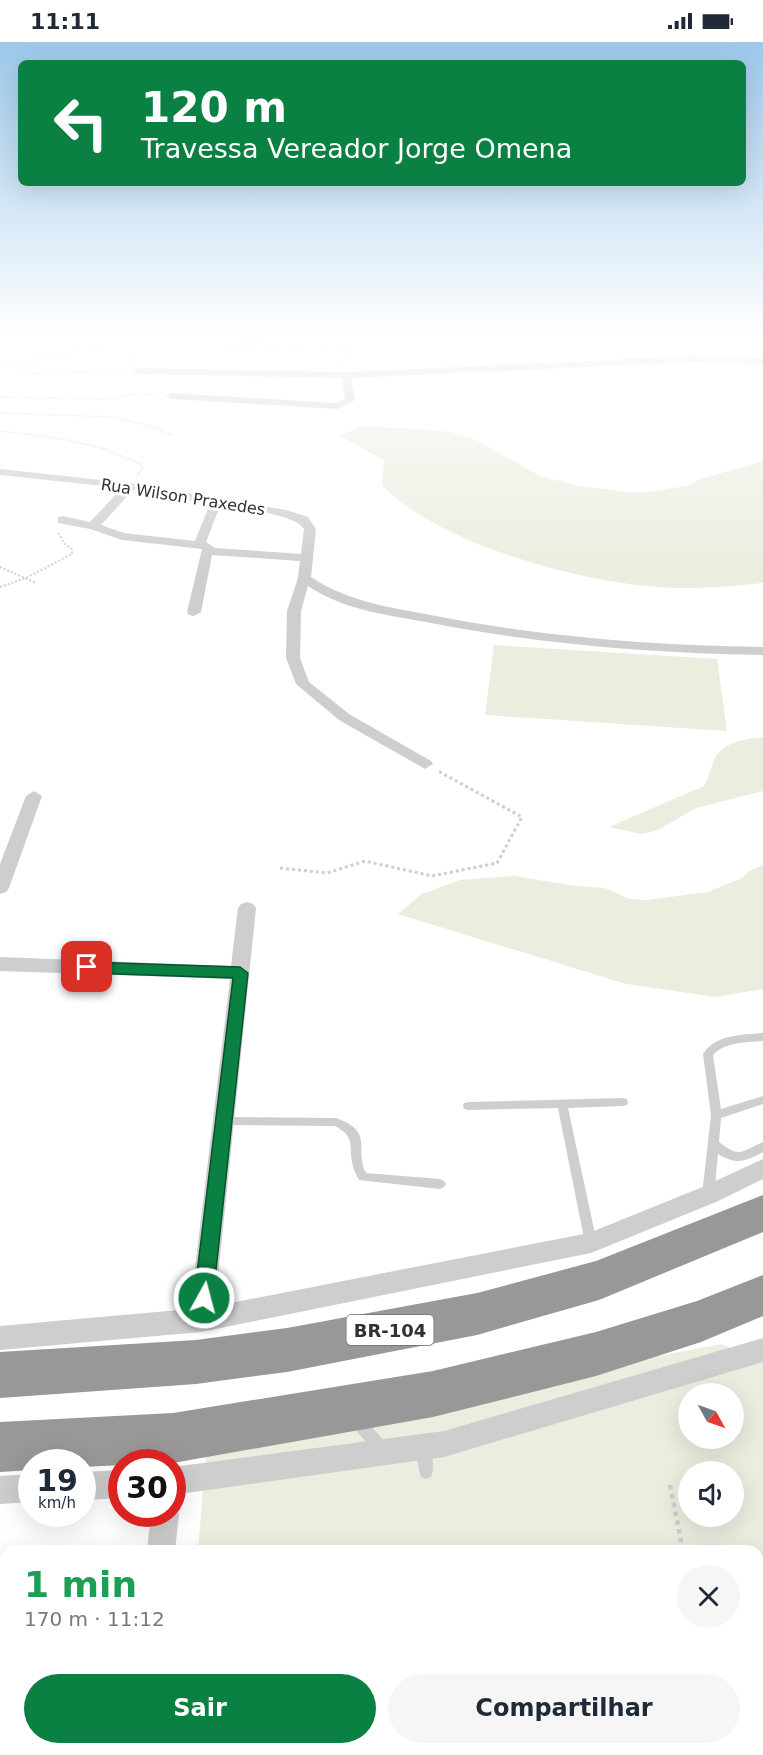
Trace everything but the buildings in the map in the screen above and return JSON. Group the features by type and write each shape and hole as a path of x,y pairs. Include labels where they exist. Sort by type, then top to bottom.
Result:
{"highway":[{"name":"BR-104","path":"0,1375 196,1362 287,1350 477,1314 599,1280 763,1213"},
{"path":"186,1457 346,1410 433,1394 596,1354 701,1321 763,1295"},
{"path":"0,1447 108,1456"}],"street":[{"name":"Rua Wilson Praxedes","path":"0,472 128,486 286,514 304,520 310,529 304,578 294,611 293,658 303,684 344,717 425,764"},
{"path":"93,526 128,486"},
{"path":"194,612 203,548 216,502"},
{"path":"62,520 93,526 122,536 203,548 305,558"},
{"path":"304,578 326,592 352,601 452,624 508,634 634,648 763,651"},
{"path":"0,888 34,796"},
{"path":"201,1320 247,908"},
{"path":"0,964 240,973"},
{"path":"0,1338 201,1320 591,1243 708,1195 763,1168"},
{"path":"186,1460 385,1452 425,1460 444,1444 763,1350"},
{"path":"0,1490 18,1489"},
{"path":"162,1545 164,1527"}],"lane":[{"path":"708,1195 716,1115 708,1057 710,1050 723,1043 763,1037"},
{"path":"716,1115 763,1100"},
{"path":"468,1106 623,1102"},
{"path":"562,1104 591,1243"},
{"path":"225,1121 336,1122 351,1130 358,1141 358,1169 363,1177 440,1184"},
{"path":"713,1144 729,1156 738,1159 763,1147"},
{"path":"346,1410 385,1452"}],"path":[{"path":"101,417 147,424 173,436"},
{"path":"0,431 63,439 101,448 141,464 143,467 141,471 128,486"},
{"path":"0,587 26,578 72,554 72,549 65,544 50,524 62,520"},
{"path":"0,567 36,583"},
{"path":"280,868 327,873 365,861 432,876 497,863 522,817 425,764"},
{"path":"670,1485 681,1545"}],"shaded area":[{"path":"362,426 444,431 476,440 540,476 580,486 625,492 647,492 687,486 698,480 763,461 763,583 690,588 614,582 526,561 483,546 443,528 409,508 382,485 384,460 340,436"},
{"path":"494,645 717,659 727,731 485,715"},
{"path":"763,737 763,791 696,808 656,831 641,834 609,827 704,786 716,756 721,750 734,743"},
{"path":"763,865 763,989 716,997 626,984 398,914 422,894 460,880 515,876 575,886 605,888 630,899 647,900 708,892 742,878 749,871"},
{"path":"722,1344 763,1362 763,1545 198,1545 207,1441"}],"route":[{"path":"87,967 240,973 204,1298"}]}
